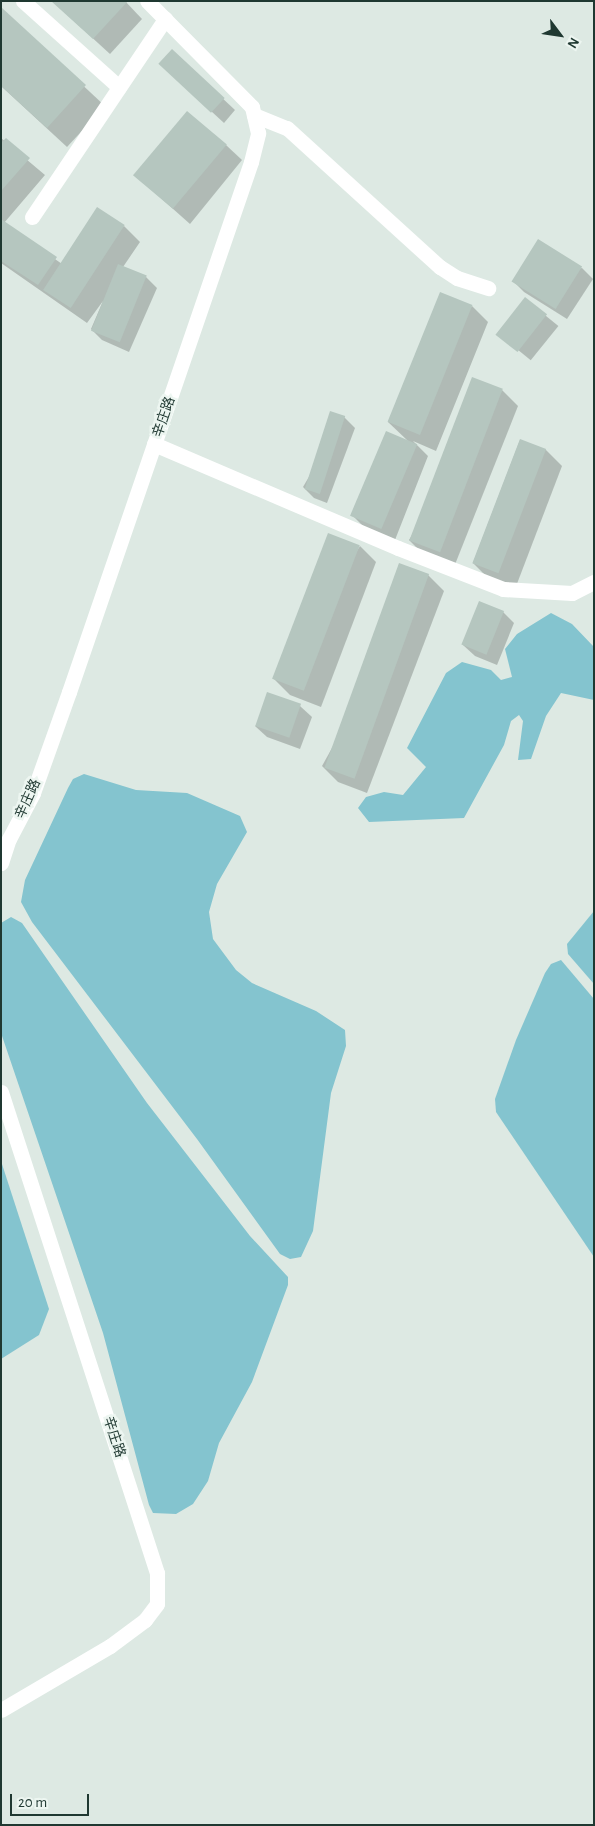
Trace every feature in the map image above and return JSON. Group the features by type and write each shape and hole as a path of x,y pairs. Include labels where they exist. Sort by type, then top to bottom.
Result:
{"street":[{"path":"24,1 119,87"},
{"name":"辛庄路","path":"1,863 5,838 33,793 251,162 258,133 252,107 147,1"},
{"path":"32,217 164,19"},
{"path":"254,115 287,128 440,267 457,278 488,288"},
{"path":"154,444 398,548 503,589 572,593 594,582"},
{"name":"辛庄路","path":"1,1092 157,1573 157,1604 145,1620 110,1646 1,1710"}],"water":[{"path":"551,613 572,624 594,647 594,700 561,693 546,716 531,759 518,760 523,721 519,715 511,721 504,745 464,818 369,822 358,808 366,797 384,792 403,795 426,767 407,748 446,673 462,662 491,670 501,680 512,677 505,649 517,634"},
{"path":"84,774 136,790 187,793 240,816 247,832 217,884 209,912 213,939 236,970 252,983 316,1011 345,1030 346,1046 331,1093 313,1231 301,1257 290,1259 280,1254 197,1139 32,922 21,902 25,880 68,788 73,779"},
{"path":"594,911 594,984 568,954 567,944"},
{"path":"11,917 22,923 147,1103 250,1236 288,1277 288,1285 252,1382 219,1443 208,1481 193,1504 176,1514 153,1513 149,1505 103,1333 1,1033 1,923"},
{"path":"561,960 594,999 594,1257 496,1112 495,1099 516,1040 545,973 551,964"},
{"path":"1,1161 49,1309 39,1335 1,1359"}],"building":[{"path":"51,1 128,1 93,39"},
{"path":"1,7 86,85 47,128 1,86"},
{"path":"172,49 225,98 211,113 158,64"},
{"path":"187,111 227,144 173,209 133,175"},
{"path":"6,138 30,158 1,191 1,143"},
{"path":"97,207 125,225 71,308 43,290"},
{"path":"1,219 57,257 38,285 1,261"},
{"path":"538,239 582,267 556,309 512,281"},
{"path":"118,264 147,276 120,342 91,331"},
{"path":"440,292 472,305 420,435 388,422"},
{"path":"525,297 547,314 518,352 495,335"},
{"path":"472,377 503,389 440,552 409,540"},
{"path":"330,411 345,416 320,494 305,489"},
{"path":"386,431 417,444 381,529 350,516"},
{"path":"520,439 546,449 498,573 472,563"},
{"path":"328,533 360,545 304,691 272,679"},
{"path":"399,563 429,574 355,779 324,768"},
{"path":"479,601 504,611 486,655 461,645"},
{"path":"267,692 301,704 289,738 255,726"}]}
